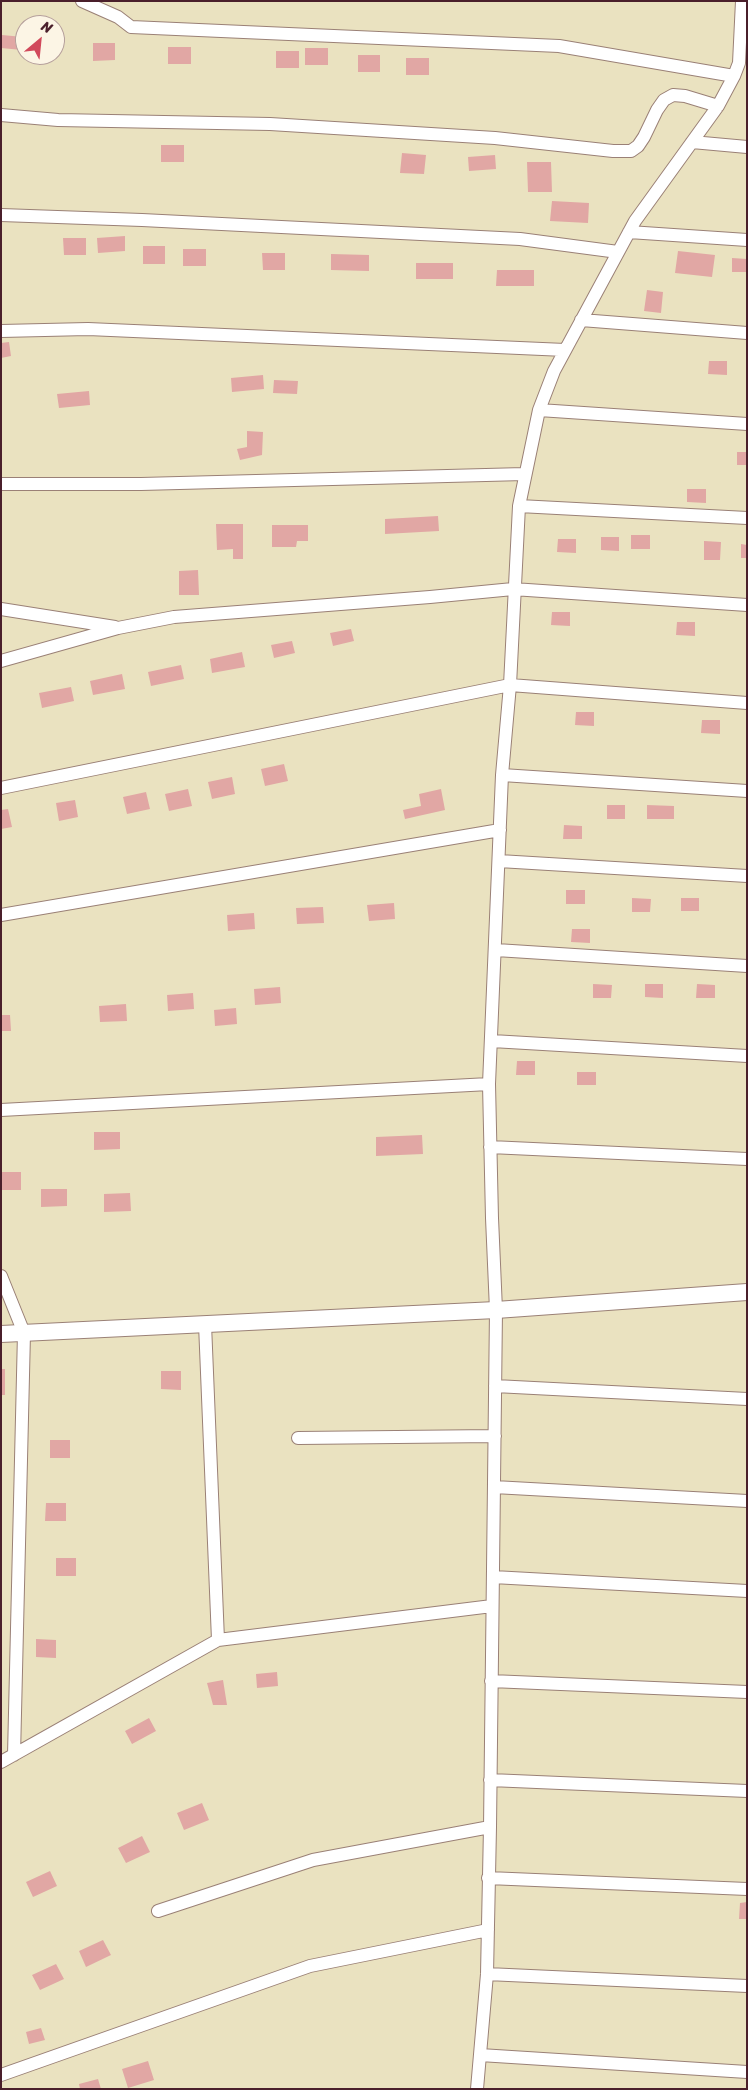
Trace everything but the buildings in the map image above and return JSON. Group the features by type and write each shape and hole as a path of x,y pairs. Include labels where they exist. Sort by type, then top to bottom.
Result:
{"street":[{"path":"82,1 118,17 131,27 559,46 734,76"},
{"path":"477,2089 487,1974 495,1436 496,1310 489,1084 502,775 510,685 513,589 519,506 524,474 539,410 554,371 629,232 718,106 743,63 742,1"},
{"path":"1,115 58,120 270,124 496,138 613,151 631,151 638,146 644,137 656,110 664,100 673,95 685,96 718,106"},
{"path":"692,142 747,147"},
{"path":"1,215 142,220 520,239 618,252"},
{"path":"629,232 747,240"},
{"path":"581,320 747,333"},
{"path":"1,332 88,329 565,350"},
{"path":"539,410 747,424"},
{"path":"1,484 141,484 524,474"},
{"path":"519,506 747,518"},
{"path":"1,661 118,628 174,617 430,598 513,589 747,605"},
{"path":"1,609 118,628"},
{"path":"1,788 510,685 747,703"},
{"path":"502,775 747,791"},
{"path":"1,915 500,830"},
{"path":"499,861 747,876"},
{"path":"496,950 747,966"},
{"path":"492,1041 747,1056"},
{"path":"1,1110 489,1084"},
{"path":"490,1147 747,1159"},
{"path":"1,1276 24,1333 14,1755"},
{"path":"1,1334 496,1310 747,1292"},
{"path":"205,1324 218,1640"},
{"path":"495,1386 747,1399"},
{"path":"298,1438 495,1436"},
{"path":"494,1487 747,1501"},
{"path":"492,1577 747,1590"},
{"path":"1,1762 218,1640 492,1606"},
{"path":"491,1681 747,1692"},
{"path":"490,1780 747,1791"},
{"path":"158,1912 313,1860 490,1826"},
{"path":"488,1878 747,1889"},
{"path":"1,2075 310,1966 488,1930"},
{"path":"487,1974 747,1986"},
{"path":"480,2055 747,2072"}]}
